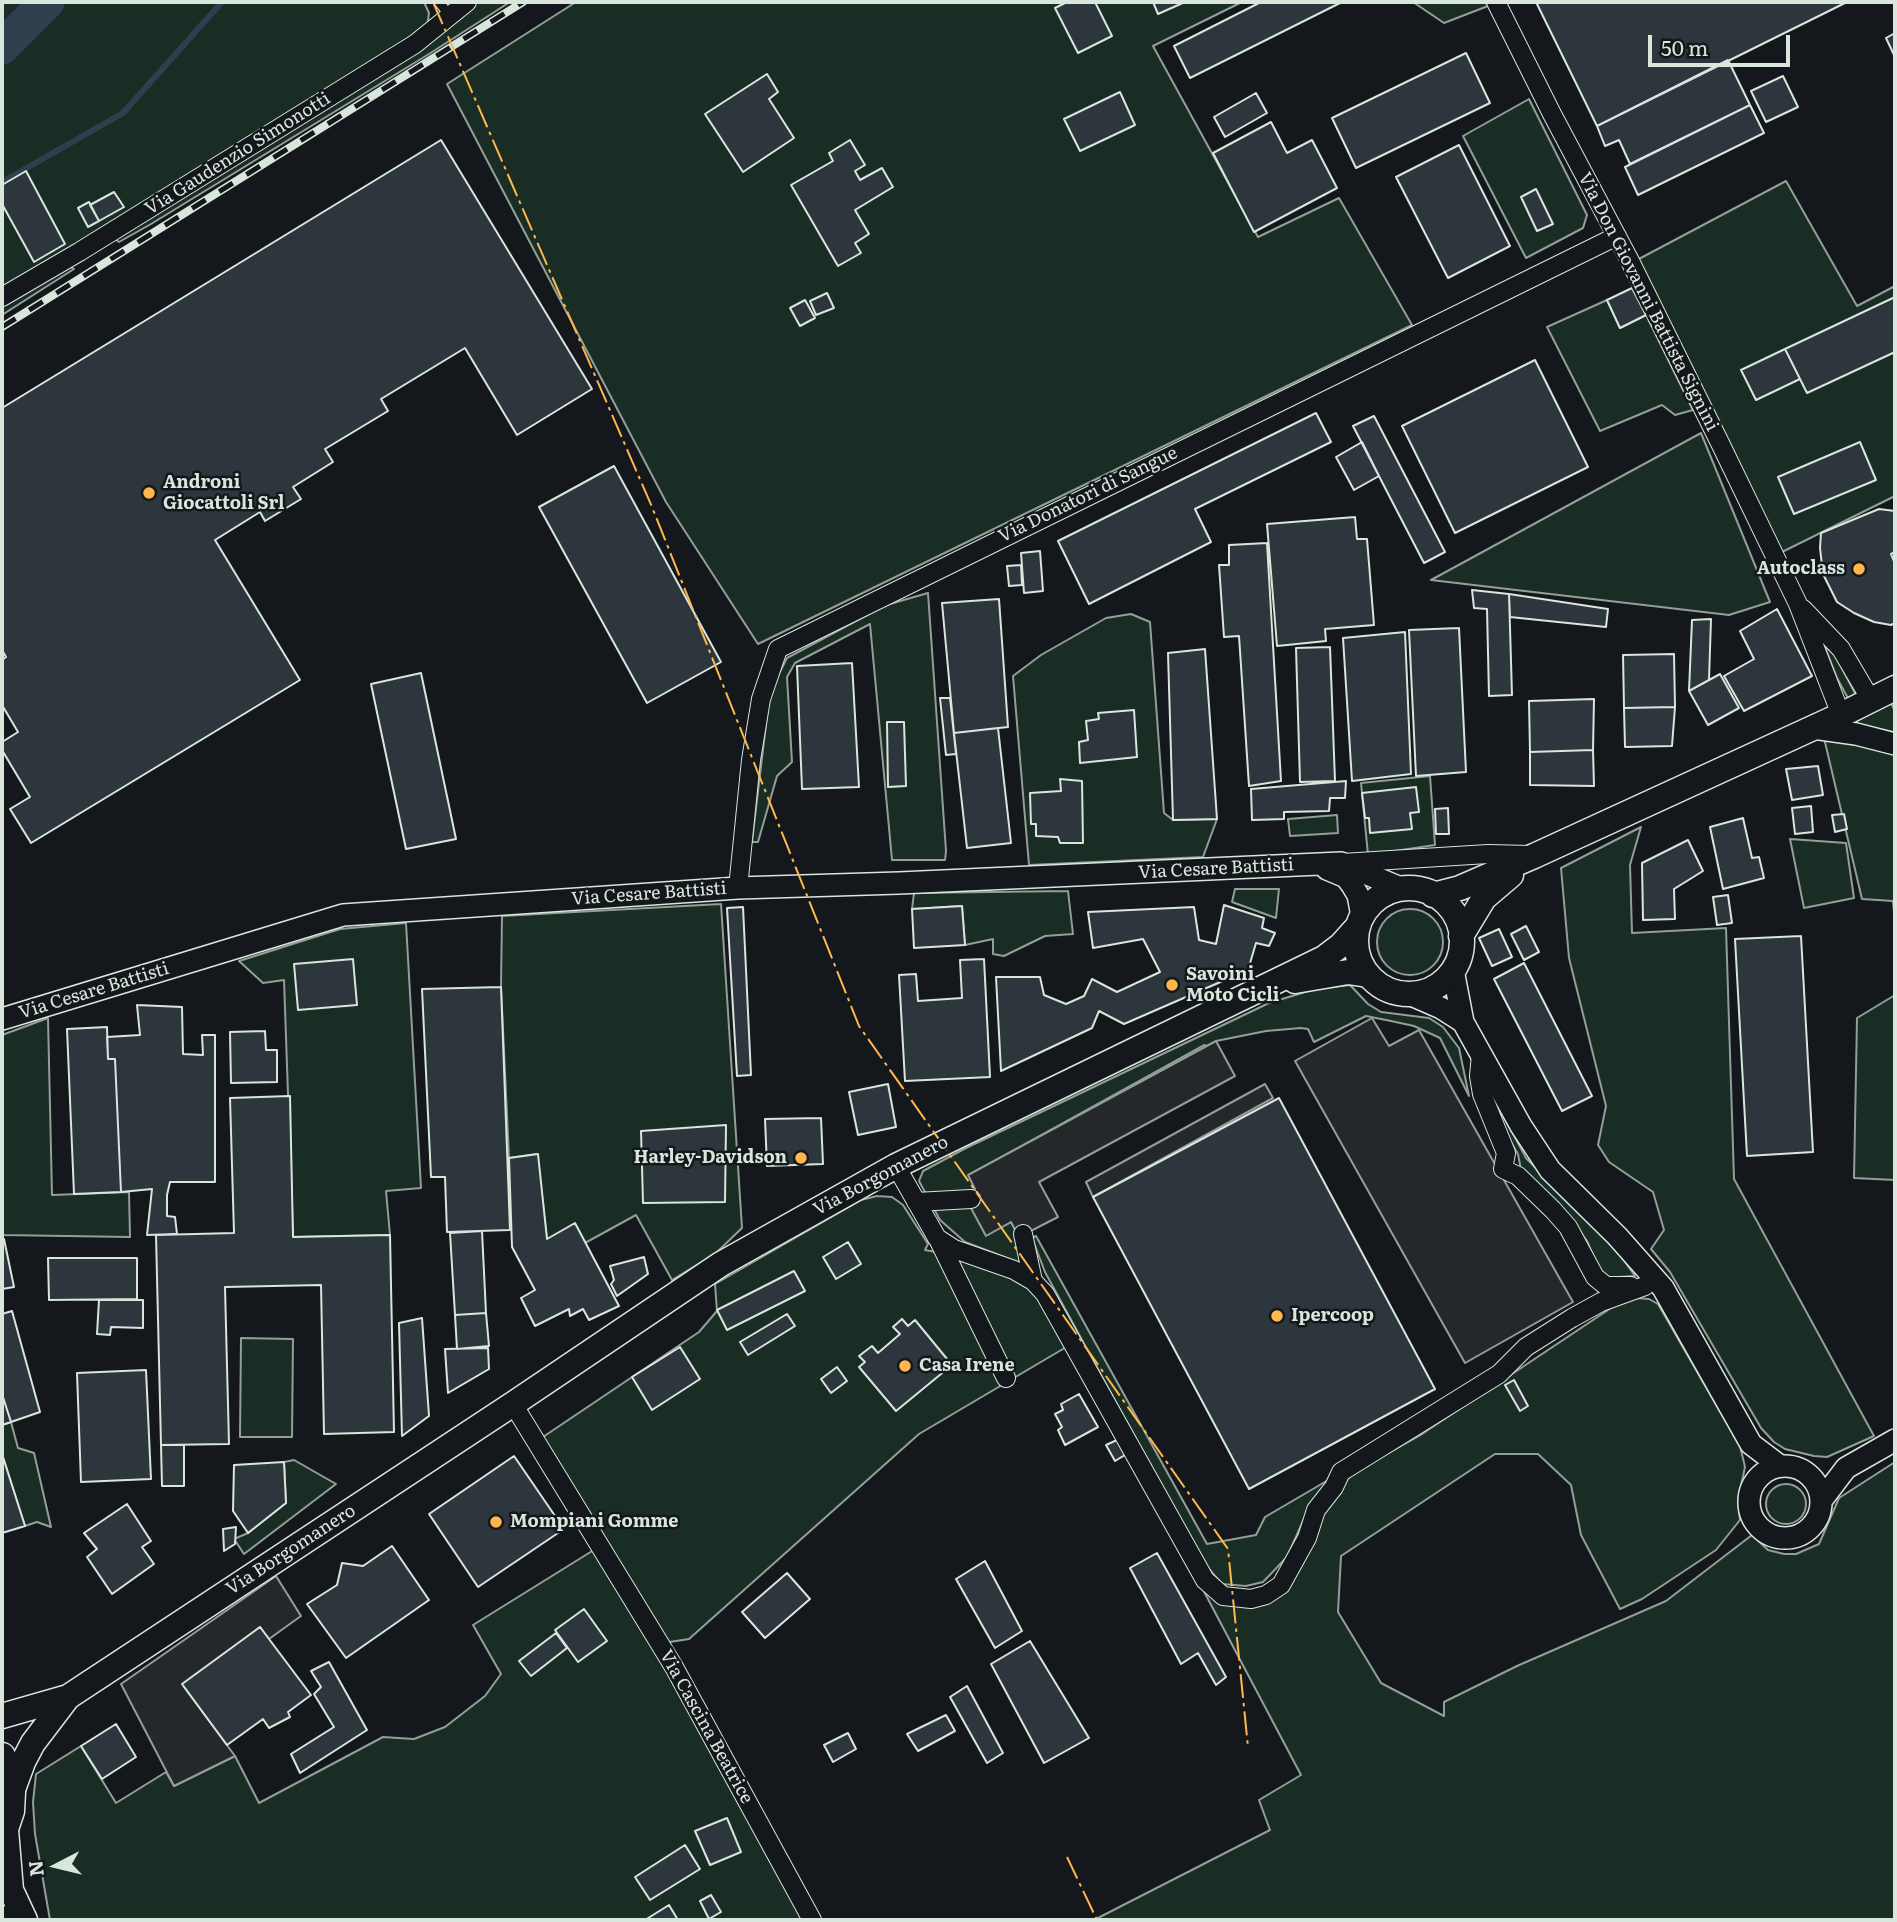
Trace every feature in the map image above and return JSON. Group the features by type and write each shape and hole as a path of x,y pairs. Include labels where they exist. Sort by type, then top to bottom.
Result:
{"main road":[{"path":"1433,895 1460,888 1534,856 1888,693"},
{"path":"1461,936 1484,898 1534,856"},
{"path":"1403,889 1419,890 1433,895 1453,912 1461,936 1460,952 1453,970 1433,988 1409,994 1384,988 1368,975 1358,957 1356,942 1360,921 1380,897 1403,889"},
{"name":"Via Borgomanero","path":"2,1716 68,1697 721,1264 896,1166 1324,958 1341,944 1360,921"},
{"name":"Via Borgomanero","path":"1270,986 1348,972 1368,975"},
{"name":"Via Borgomanero","path":"12,1793 33,1743 68,1697"},
{"path":"2,1756 8,1769 12,1793 11,1811 4,1834 7,1861 12,1890 25,1920"}],"street":[{"name":"Via Gaudenzio Simonotti","path":"2,297 404,51 444,9 467,2"},
{"name":"Via Don Giovanni Battista Signini","path":"1496,2 1617,236 1797,604 1842,715"},
{"name":"Via Donatori di Sangue","path":"738,888 751,760 761,699 778,649 1617,236"},
{"name":"Via Don Giovanni Battista Signini","path":"1797,604 1888,693"},
{"path":"1813,728 1856,734 1895,744"},
{"name":"Via Cesare Battisti","path":"2,1019 343,915 738,888 1341,863 1488,854 1534,856"},
{"name":"Via Cesare Battisti","path":"1341,863 1403,889"},
{"name":"Via Cesare Battisti","path":"1312,864 1346,877 1358,895 1360,921"},
{"path":"1453,970 1463,1022 1521,1126 1550,1170 1617,1236 1654,1287 1751,1444 1780,1466"},
{"path":"1409,994 1441,1008 1463,1022"},
{"path":"1481,1054 1479,1076 1482,1094 1506,1153 1503,1168 1518,1176 1553,1210 1567,1227 1595,1277 1606,1286 1654,1287"},
{"path":"896,1166 937,1238 1006,1378"},
{"path":"916,1202 971,1199"},
{"path":"1023,1234 1033,1281"},
{"path":"937,1238 954,1249 990,1260 1033,1281 1045,1294 1066,1336 1205,1580 1223,1596 1251,1599 1266,1595 1280,1585 1307,1538 1316,1510 1334,1487 1341,1472 1499,1374 1526,1347 1572,1318 1601,1302 1654,1287"},
{"name":"Via Cascina Beatrice","path":"513,1404 674,1667 812,1920"},
{"path":"1751,1444 1752,1485 1748,1499 1753,1520 1762,1530 1779,1538 1796,1536 1809,1529 1817,1518 1821,1501 1846,1468 1895,1440"},
{"path":"1752,1485 1764,1472 1780,1466 1791,1466 1805,1471 1846,1468"},
{"path":"1805,1471 1816,1484 1821,1501"}],"green space":[{"path":"2,2 44,2 2,44"},
{"path":"48,2 424,2 429,13 427,28 263,134 2,288 2,49"},
{"path":"476,2 510,2 151,224 119,242 113,238 451,21"},
{"path":"576,2 1242,2 1153,46 1258,237 1339,198 1412,325 758,644 666,502 447,84"},
{"path":"1413,2 1485,2 1488,6 1444,23"},
{"path":"1529,99 1587,215 1583,228 1526,258 1463,136"},
{"path":"1786,181 1857,306 1895,286 1895,496 1780,553 1637,260"},
{"path":"69,266 74,269 2,315 2,302"},
{"path":"1607,300 1620,328 1646,315 1693,410 1675,415 1662,405 1600,431 1547,327"},
{"path":"1701,433 1770,602 1729,615 1431,580"},
{"path":"928,593 945,860 892,860 870,624 795,663 787,677 792,762 777,776 758,842 752,842 770,691 787,658 869,614 869,610"},
{"path":"1131,614 1150,622 1164,813 1173,820 1217,819 1203,857 1029,865 1013,676 1041,655 1106,618"},
{"path":"1825,647 1834,653 1857,697 1849,700"},
{"path":"1889,699 1895,711 1895,736 1846,720"},
{"path":"1824,738 1895,752 1895,922 1893,901 1862,899"},
{"path":"1430,776 1435,845 1368,855 1361,783"},
{"path":"1337,815 1338,833 1290,836 1288,819"},
{"path":"1641,827 1630,865 1632,933 1726,928 1734,1179 1874,1436 1827,1457 1785,1449 1761,1428 1670,1272 1651,1249 1664,1230 1653,1192 1609,1162 1598,1145 1606,1106 1569,958 1561,868"},
{"path":"1790,839 1846,843 1854,898 1804,908"},
{"path":"1235,889 1279,889 1276,918 1232,902"},
{"path":"1068,891 1073,934 1045,936 1004,956 993,954 993,939 965,945 962,906 912,909 914,893"},
{"path":"721,904 742,1228 715,1254 672,1280 636,1215 585,1243 547,1239 537,1154 509,1158 501,987 502,916"},
{"path":"1410,909 1423,911 1433,919 1441,929 1441,955 1433,965 1423,973 1410,975 1397,973 1387,965 1379,955 1377,942 1379,929 1387,919 1397,911"},
{"path":"406,923 421,1188 386,1191 390,1235 293,1237 284,980 263,983 239,961 340,929"},
{"path":"1350,985 1368,1004 1381,1012 1429,1018 1443,1027 1459,1048 1469,1096 1440,1038 1414,1026 1366,1016 1314,1042 1308,1029 1301,1028 1266,1031 1204,1045 969,1175 975,1189 964,1195 986,1235 1011,1222 1019,1237 1025,1265 965,1242 940,1220 919,1181 923,1171 966,1148 1269,1003 1315,989"},
{"path":"1895,995 1895,1180 1854,1178 1857,1018"},
{"path":"48,1018 52,1195 129,1192 130,1237 2,1235 2,1035"},
{"path":"1502,1113 1526,1158 1618,1252 1635,1276 1602,1278 1587,1241 1576,1226 1521,1170 1518,1154 1496,1117"},
{"path":"877,1196 892,1197 903,1205 928,1244 925,1250 958,1256 990,1267 1034,1290 1068,1346 919,1434 689,1639 663,1643 540,1439 699,1332 717,1311 715,1284 861,1200"},
{"path":"1036,1236 1207,1544 1256,1535 1265,1517 1330,1479 1311,1503 1287,1557 1263,1582 1246,1586 1222,1584 1203,1562 1045,1272 1032,1238"},
{"path":"1637,1298 1649,1299 1658,1304 1740,1446 1745,1467 1738,1500 1740,1520 1716,1550 1642,1599 1620,1609 1581,1535 1571,1485 1538,1454 1495,1454 1341,1556 1338,1612 1381,1683 1444,1716 1444,1702 1517,1666 1666,1601 1752,1535 1768,1550 1784,1554 1796,1554 1819,1544 1839,1498 1895,1462 1895,1920 1094,1920 1270,1830 1259,1800 1301,1775 1200,1584 1266,1603 1345,1481 1358,1470 1419,1436 1614,1306"},
{"path":"241,1338 293,1339 292,1437 240,1437"},
{"path":"11,1422 18,1448 34,1453 51,1527 37,1522 25,1526 2,1454 2,1425"},
{"path":"294,1460 336,1484 244,1554 234,1539 248,1533 286,1503 284,1462"},
{"path":"1786,1484 1800,1490 1806,1504 1800,1518 1786,1524 1772,1518 1766,1504 1772,1490"},
{"path":"597,1548 805,1920 50,1920 35,1834 33,1802 36,1774 81,1746 116,1803 166,1772 174,1786 235,1756 259,1803 383,1737 414,1739 445,1727 485,1696 501,1674 473,1625"}],"shaded area":[{"path":"1372,1018 1389,1046 1419,1030 1573,1302 1465,1363 1295,1061"},
{"path":"1216,1041 1235,1076 1039,1182 1058,1217 1019,1237 1011,1222 986,1236 964,1195 975,1189 968,1175"},
{"path":"1265,1084 1273,1098 1093,1197 1086,1182"},
{"path":"276,1576 301,1616 269,1639 260,1627 184,1687 235,1756 174,1786 121,1684"}],"building":[{"path":"1067,2 1095,2 1112,36 1078,53 1055,8"},
{"path":"1153,2 1185,2 1158,14"},
{"path":"1261,2 1342,2 1190,78 1174,46"},
{"path":"1536,2 1847,2 1597,126"},
{"path":"1895,33 1895,57 1886,38"},
{"path":"1466,53 1490,103 1356,168 1332,118"},
{"path":"1728,60 1750,105 1630,164 1619,140 1605,146 1597,126"},
{"path":"767,74 778,92 769,99 794,138 743,172 705,114"},
{"path":"1783,76 1798,107 1766,122 1751,91"},
{"path":"1120,92 1135,125 1080,151 1064,119"},
{"path":"1256,93 1267,113 1225,137 1214,117"},
{"path":"1750,105 1764,133 1638,195 1625,167"},
{"path":"1271,122 1287,153 1312,140 1337,188 1254,232 1213,153"},
{"name":"Androni Giocattoli Srl","path":"441,140 592,389 517,435 465,348 381,399 388,411 325,449 333,462 293,487 301,499 265,521 260,512 215,540 300,680 31,843 10,809 30,797 2,750 2,742 18,732 2,705 2,660 6,657 2,650 2,408"},
{"path":"850,140 865,165 855,171 860,180 882,168 893,187 855,210 869,234 855,243 861,253 838,266 791,185 833,161 829,153"},
{"path":"1459,145 1510,246 1448,278 1396,177"},
{"path":"26,171 65,244 34,262 2,204 2,185"},
{"path":"1536,189 1553,224 1537,231 1521,197"},
{"path":"114,192 124,207 99,221 90,205"},
{"path":"89,202 99,221 88,227 78,208"},
{"path":"1632,288 1646,315 1620,328 1607,300"},
{"path":"827,293 834,308 816,315 810,301"},
{"path":"1895,297 1895,352 1807,393 1785,349"},
{"path":"805,300 815,318 800,326 790,308"},
{"path":"1785,349 1800,379 1756,400 1741,370"},
{"path":"1535,360 1588,467 1455,533 1402,426"},
{"path":"1316,413 1331,442 1195,509 1211,542 1089,604 1058,541"},
{"path":"1374,416 1445,552 1424,563 1353,426"},
{"path":"1362,442 1379,476 1354,490 1336,457"},
{"path":"1860,442 1876,480 1794,514 1778,477"},
{"path":"614,466 721,662 647,703 539,507"},
{"name":"Autoclass","path":"1879,509 1895,511 1895,552 1891,554 1895,564 1895,623 1891,625 1874,622 1837,602 1823,574 1820,548 1821,533"},
{"path":"1355,517 1357,539 1367,539 1374,625 1325,629 1326,641 1277,646 1267,524"},
{"path":"1267,543 1281,781 1249,786 1239,636 1224,637 1219,565 1229,565 1229,545"},
{"path":"1040,551 1043,591 1024,593 1021,553"},
{"path":"1021,565 1022,585 1009,586 1007,566"},
{"path":"1472,590 1509,594 1512,695 1489,696 1487,609 1474,608"},
{"path":"1509,594 1608,609 1606,627 1510,617"},
{"path":"999,599 1008,727 954,733 942,603"},
{"path":"1777,609 1812,676 1744,711 1724,676 1754,659 1740,631"},
{"path":"1711,619 1709,680 1689,691 1692,620"},
{"path":"1459,628 1466,772 1416,776 1409,630"},
{"path":"1405,632 1411,774 1352,781 1343,638"},
{"path":"1330,647 1335,781 1300,782 1296,648"},
{"path":"1205,649 1217,819 1173,820 1168,653"},
{"path":"1674,654 1675,707 1624,708 1623,655"},
{"path":"852,663 859,787 802,789 797,666"},
{"path":"421,673 456,839 406,849 371,684"},
{"path":"1720,674 1739,708 1708,725 1689,691"},
{"path":"940,698 950,698 956,754 946,755"},
{"path":"1594,699 1593,750 1530,752 1529,701"},
{"path":"1675,707 1672,746 1625,747 1624,708"},
{"path":"1134,710 1137,757 1080,763 1079,742 1088,740 1086,721 1099,719 1098,713"},
{"path":"887,722 904,722 906,786 888,787"},
{"path":"998,728 1011,843 967,848 954,733"},
{"path":"1593,750 1594,786 1530,785 1530,752"},
{"path":"1818,766 1823,795 1792,800 1786,769"},
{"path":"1060,779 1082,781 1083,843 1060,843 1058,837 1036,836 1036,824 1031,824 1030,793 1061,791"},
{"path":"1346,781 1345,798 1330,798 1329,811 1284,812 1284,819 1252,820 1251,789"},
{"path":"1416,787 1419,812 1410,813 1412,829 1370,833 1362,793"},
{"path":"1811,806 1813,832 1795,834 1792,808"},
{"path":"1448,808 1449,834 1436,834 1435,809"},
{"path":"1844,814 1847,829 1835,832 1832,815"},
{"path":"1743,818 1752,858 1759,857 1764,878 1723,889 1710,827"},
{"path":"1688,840 1703,871 1674,889 1675,919 1643,920 1642,863"},
{"path":"1728,895 1732,923 1717,925 1713,897"},
{"name":"Savoini Moto Cicli","path":"1224,905 1264,918 1262,928 1275,933 1269,946 1256,943 1248,970 1124,1024 1099,1011 1092,1028 1001,1071 996,977 1040,977 1044,995 1066,1004 1084,996 1092,979 1117,992 1160,972 1143,939 1093,948 1088,912 1194,907 1199,940 1216,944"},
{"path":"962,906 965,945 914,948 912,909"},
{"path":"743,907 751,1075 737,1076 727,908"},
{"path":"1526,926 1539,952 1524,960 1511,934"},
{"path":"1499,929 1512,957 1492,966 1479,938"},
{"path":"1801,936 1813,1152 1747,1156 1735,939"},
{"path":"353,959 357,1005 298,1010 294,964"},
{"path":"984,959 990,1077 905,1081 899,975 916,974 918,1001 962,998 960,960"},
{"path":"1524,963 1592,1096 1562,1111 1494,979"},
{"path":"501,987 510,1230 447,1232 445,1177 431,1177 422,989"},
{"path":"137,1005 182,1007 183,1054 203,1055 202,1035 215,1035 215,1182 170,1182 167,1216 175,1217 177,1234 147,1235 152,1189 121,1192 115,1059 108,1059 107,1037 140,1035"},
{"path":"107,1027 108,1059 115,1059 121,1192 74,1194 67,1029"},
{"path":"265,1031 266,1050 277,1050 277,1082 231,1083 230,1032"},
{"path":"888,1084 896,1127 858,1135 849,1092"},
{"path":"290,1096 293,1237 390,1235 394,1432 324,1434 321,1285 225,1287 229,1444 161,1445 156,1235 234,1233 230,1098"},
{"name":"Ipercoop","path":"1279,1098 1435,1389 1249,1489 1093,1197"},
{"path":"821,1118 823,1164 767,1166 765,1119"},
{"path":"726,1125 725,1202 643,1203 641,1131"},
{"path":"538,1154 547,1239 575,1223 619,1306 589,1320 583,1309 570,1316 569,1309 535,1326 521,1298 535,1290 512,1247 509,1158"},
{"path":"482,1231 486,1313 455,1315 450,1233"},
{"path":"2,1239 14,1287 2,1289"},
{"path":"848,1242 861,1264 836,1279 823,1257"},
{"path":"644,1257 648,1274 617,1296 611,1284 614,1280 610,1266"},
{"path":"48,1258 137,1258 137,1299 49,1300"},
{"path":"794,1271 805,1291 727,1330 717,1310"},
{"path":"99,1300 143,1300 143,1328 111,1327 110,1335 97,1334"},
{"path":"12,1311 40,1412 11,1422 2,1394 2,1314"},
{"path":"486,1313 489,1346 457,1349 455,1315"},
{"path":"787,1314 795,1326 748,1355 740,1342"},
{"path":"422,1318 429,1416 402,1436 399,1323"},
{"name":"Casa Irene","path":"902,1319 908,1326 915,1320 952,1365 896,1411 859,1367 865,1362 859,1356 872,1346 878,1353 900,1334 893,1327"},
{"path":"680,1347 700,1379 652,1410 632,1377"},
{"path":"488,1348 489,1369 448,1393 445,1349"},
{"path":"837,1367 847,1381 831,1393 821,1379"},
{"path":"146,1370 151,1479 81,1482 77,1373"},
{"path":"1514,1380 1528,1406 1520,1411 1505,1385"},
{"path":"2,1394 11,1422 2,1425"},
{"path":"1079,1394 1098,1427 1065,1445 1058,1430 1062,1427 1055,1414 1063,1410 1061,1404"},
{"path":"1117,1440 1125,1455 1115,1461 1106,1445"},
{"path":"161,1445 184,1445 184,1486 162,1486"},
{"path":"2,1454 25,1526 2,1533"},
{"name":"Mompiani Gomme","path":"514,1456 564,1529 478,1587 429,1514"},
{"path":"284,1462 286,1503 248,1533 233,1511 234,1465"},
{"path":"127,1504 151,1541 142,1547 154,1564 112,1594 87,1557 97,1549 84,1533"},
{"path":"236,1527 235,1544 224,1551 223,1529"},
{"path":"392,1546 429,1600 346,1658 307,1604 337,1585 342,1563 363,1566"},
{"path":"1157,1553 1226,1677 1216,1685 1198,1653 1181,1664 1130,1568"},
{"path":"985,1561 1022,1631 995,1648 956,1579"},
{"path":"787,1573 810,1599 765,1638 742,1612"},
{"path":"584,1609 607,1641 578,1662 555,1630"},
{"path":"260,1627 311,1695 288,1712 290,1717 269,1728 263,1719 227,1745 182,1684"},
{"path":"556,1633 567,1648 531,1676 519,1661"},
{"path":"1030,1641 1089,1738 1044,1763 991,1664"},
{"path":"329,1662 367,1730 300,1773 291,1754 334,1727 314,1694 321,1687 311,1671"},
{"path":"967,1686 1003,1753 987,1763 950,1697"},
{"path":"946,1715 955,1731 918,1751 907,1734"},
{"path":"116,1724 136,1757 102,1779 81,1746"},
{"path":"848,1733 856,1749 833,1762 824,1745"},
{"path":"727,1818 741,1852 710,1865 695,1831"},
{"path":"685,1845 700,1869 650,1900 635,1877"},
{"path":"711,1895 721,1912 709,1919 700,1901"},
{"path":"669,1905 678,1920 645,1920"}],"waterway":[{"path":"2,47 47,2"},
{"path":"2,182 123,113 222,2"}],"railway":[{"path":"2,327 523,2"}],"power":[{"path":"433,2 652,507 859,1026 1228,1549 1248,1747"},
{"path":"1067,1857 1097,1920"}],"place":[{"name":"Androni Giocattoli Srl","path":"149,493"},
{"name":"Autoclass","path":"1859,569"},
{"name":"Savoini Moto Cicli","path":"1172,985"},
{"name":"Harley-Davidson","path":"801,1158"},
{"name":"Ipercoop","path":"1277,1316"},
{"name":"Casa Irene","path":"905,1366"},
{"name":"Mompiani Gomme","path":"496,1522"}]}
